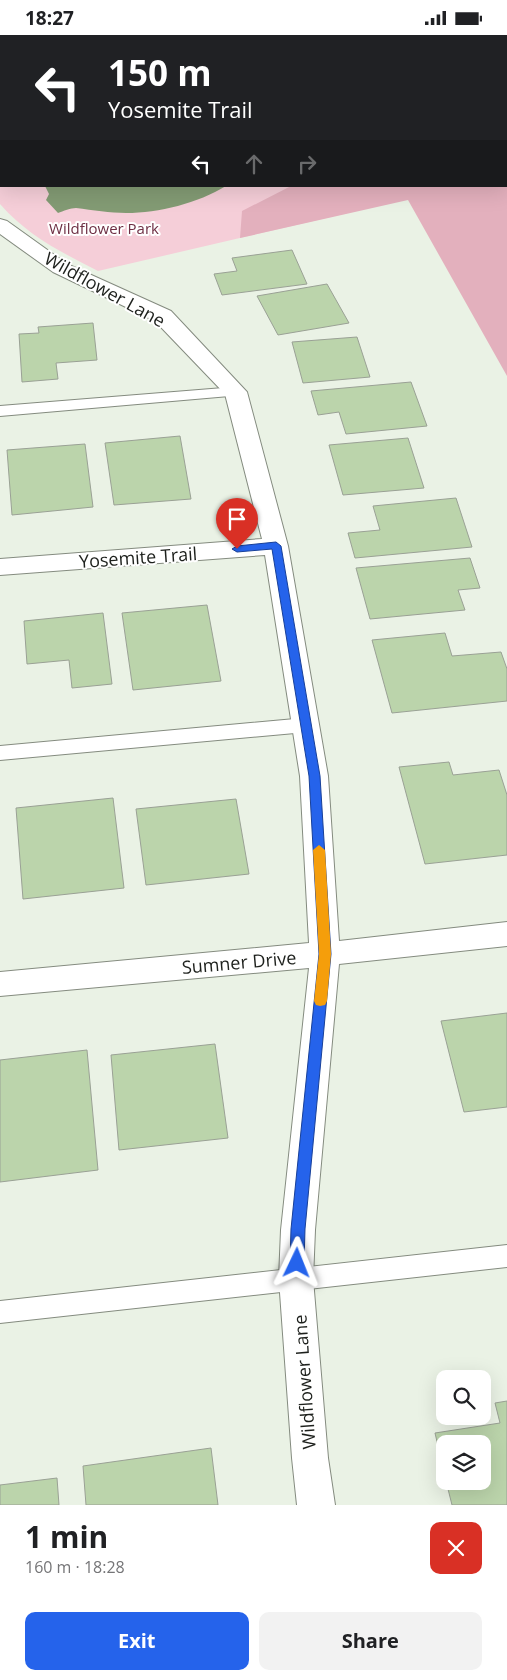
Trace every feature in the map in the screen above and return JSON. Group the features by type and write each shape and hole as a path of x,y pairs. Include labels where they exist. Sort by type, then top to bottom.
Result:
{"street":[{"name":"Wildflower Lane","path":"0,225 60,268 163,316 236,392 276,546 314,776 325,954 298,1229 296,1279 309,1448 316,1505"},
{"name":"Yosemite Trail","path":"0,567 276,546"},
{"name":"Sumner Drive","path":"0,984 325,954 507,934"}],"lane":[{"path":"0,411 236,392"},
{"path":"0,753 306,725"},
{"path":"0,1312 507,1256"}],"green space":[{"name":"Wildflower Park","path":"0,187 445,187 447,190 98,271 58,250 34,234 0,204"}],"shaded area":[{"path":"46,187 224,187 178,206 139,213 120,213 76,208 58,213 46,200 49,194"},
{"path":"289,187 507,187 507,376 408,200 240,238 242,211"}],"building":[{"path":"292,250 307,284 222,295 214,274 237,271 232,258"},
{"path":"327,284 349,323 278,335 257,296"},
{"path":"93,323 97,360 56,363 58,379 22,382 19,334 39,333 38,327"},
{"path":"357,337 370,377 303,383 292,342"},
{"path":"411,382 427,426 346,434 339,412 318,415 311,391"},
{"path":"180,436 191,499 114,505 105,443"},
{"path":"408,438 424,488 343,495 329,445"},
{"path":"85,444 93,507 12,515 7,450"},
{"path":"456,498 472,547 355,558 348,533 380,530 373,506"},
{"path":"470,558 480,588 458,590 465,610 370,619 356,568"},
{"path":"207,605 221,681 133,690 122,613"},
{"path":"103,613 112,684 72,688 69,660 27,664 24,621"},
{"path":"445,633 452,656 501,652 507,669 507,701 392,713 372,640"},
{"path":"449,762 453,775 499,770 507,795 507,855 425,864 399,767"},
{"path":"113,798 124,888 23,899 16,808"},
{"path":"236,799 249,874 146,885 136,809"},
{"path":"507,1013 507,1107 464,1112 441,1021"},
{"path":"215,1044 228,1138 119,1150 111,1055"},
{"path":"87,1050 98,1170 0,1182 0,1060"},
{"path":"507,1401 507,1505 452,1505 448,1490 491,1490 491,1435 436,1435 436,1437 435,1433 500,1423 495,1403"},
{"path":"211,1448 218,1505 86,1505 83,1466"},
{"path":"57,1478 59,1505 0,1505 0,1485"}],"slow traffic":[{"path":"319,850 325,954 320,1001"}],"route":[{"path":"237,549 276,546 314,776 325,954 298,1229 297,1263"}]}
